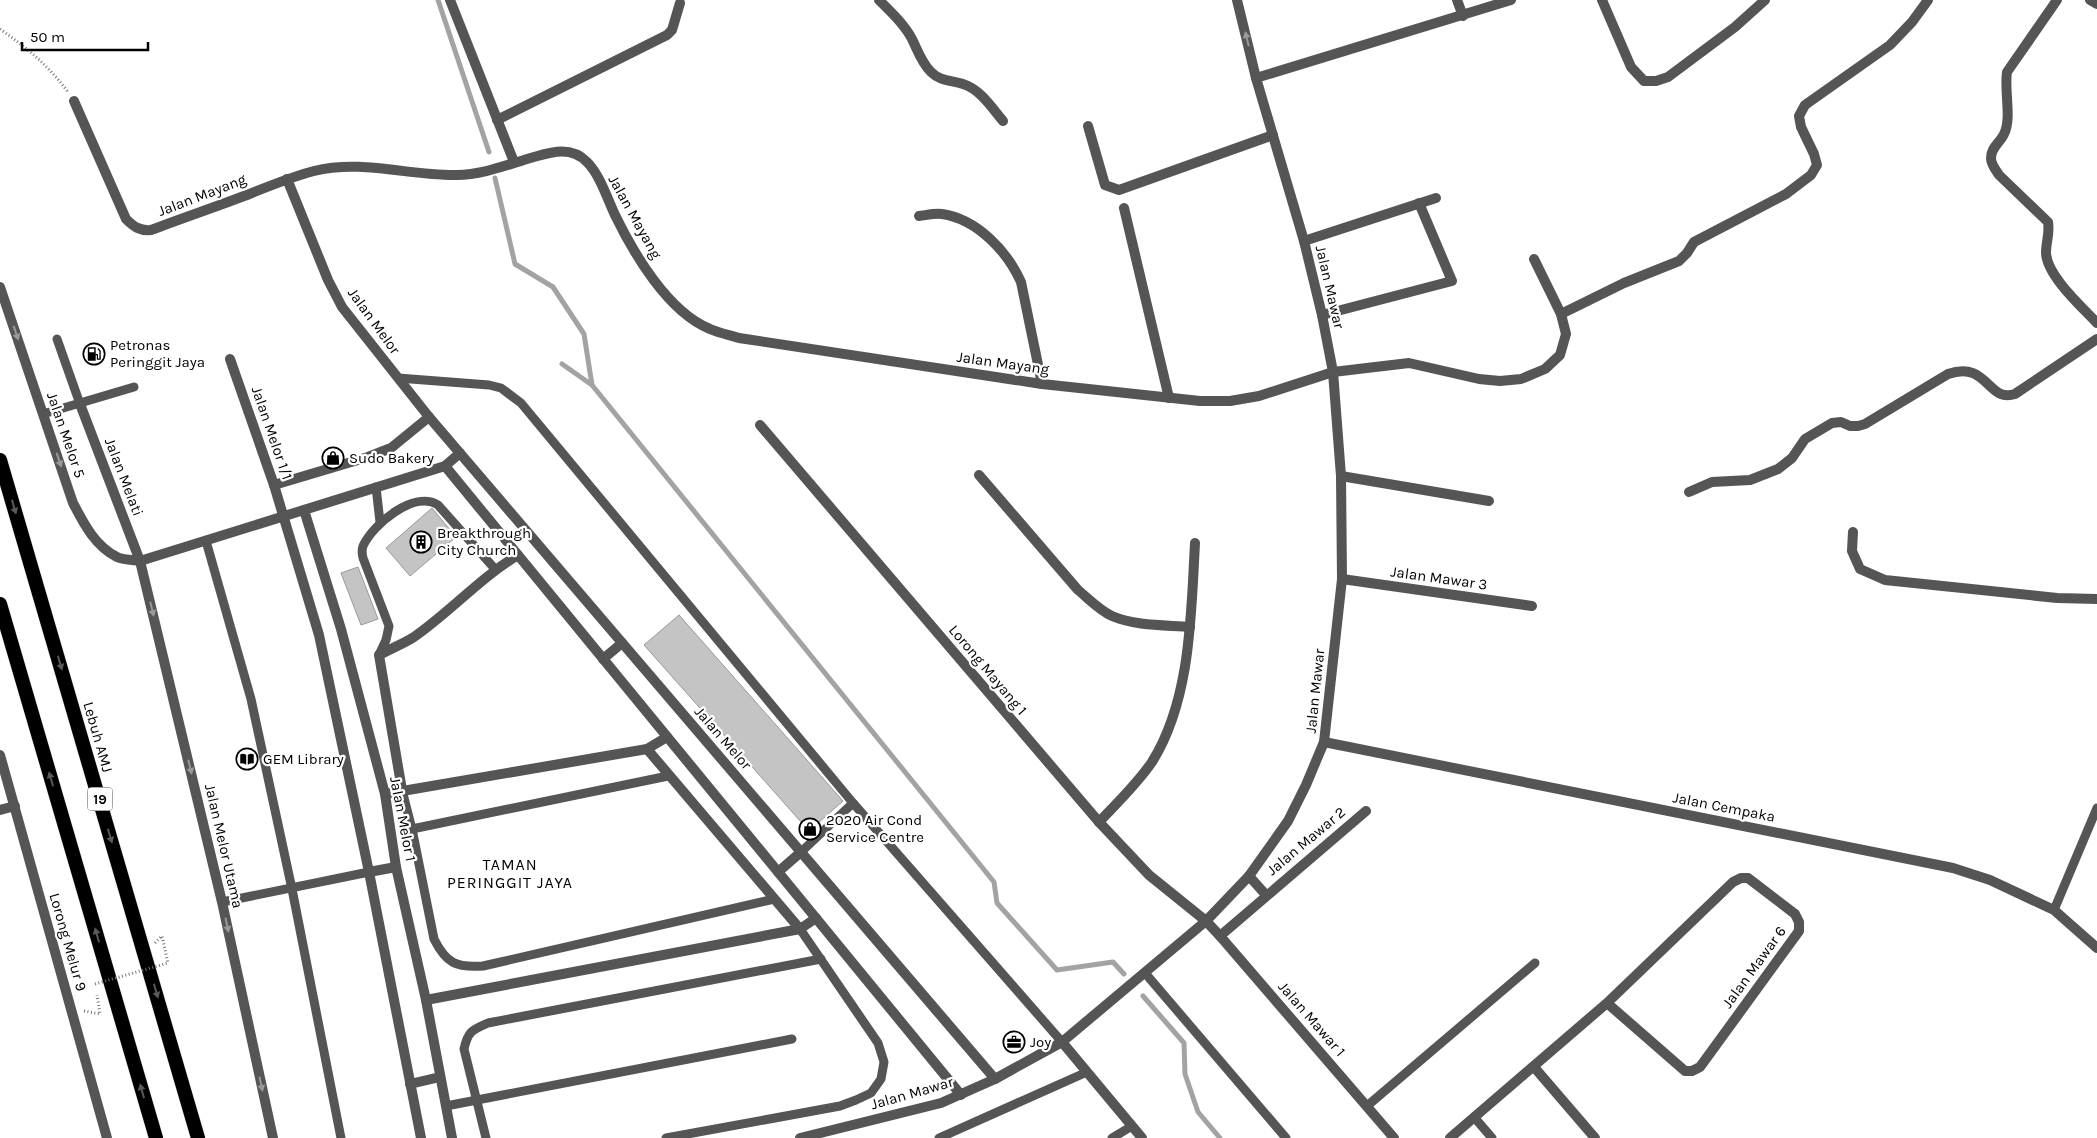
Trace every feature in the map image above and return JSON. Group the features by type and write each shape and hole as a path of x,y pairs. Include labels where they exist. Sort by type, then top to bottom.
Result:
{"highway":[{"name":"Lebuh AMJ","path":"0,460 198,1138"},
{"path":"0,604 156,1138"}],"street":[{"path":"450,0 514,162"},
{"path":"880,0 899,20 912,39 920,59 932,74 947,82 964,84 978,93 1003,120"},
{"name":"Jalan Mawar","path":"800,1138 822,1136 941,1103 995,1079 1062,1042 1206,921 1249,876 1288,821 1324,742 1342,580 1341,476 1333,372 1322,315 1304,241 1256,78 1237,0"},
{"path":"1457,0 1463,16"},
{"path":"1256,78 1511,0"},
{"path":"1602,0 1631,67 1644,81 1656,81 1668,77 1735,27 1765,0"},
{"path":"1561,314 1624,283 1679,261 1694,242 1786,194 1811,176 1816,165 1814,154 1801,127 1799,116 1805,105 1890,45 1912,22 1928,0"},
{"path":"2057,0 2007,72 2005,83 2007,124 2004,134 1993,149 1991,158 1993,166 2000,175 2048,222 2050,232 2046,255 2049,264 2062,286 2097,323"},
{"path":"2090,0 2097,4"},
{"path":"498,120 667,35 672,30 680,3"},
{"name":"Jalan Mayang","path":"74,101 126,219 134,227 143,231 151,230 287,179 323,169 353,165 437,175 459,175 485,171 562,151 575,154 586,162 595,173 624,234 640,260 659,286 681,310 708,329 739,338 1042,384 1169,398 1230,401 1259,396 1333,372 1409,363 1479,379 1500,381 1521,379 1545,369 1560,355 1566,334 1561,314 1534,260"},
{"path":"1088,126 1105,185 1119,190 1273,135"},
{"name":"Jalan Melor","path":"287,179 328,280 342,307 429,417 995,1079"},
{"path":"1304,241 1436,198"},
{"path":"1322,315 1452,281 1419,203"},
{"path":"1124,208 1169,398"},
{"path":"919,216 940,213 960,218 981,231 1000,249 1014,267 1021,282 1042,384"},
{"name":"Jalan Melor 5","path":"0,287 73,503 84,526 100,546 118,558 140,561"},
{"path":"1688,492 1712,482 1750,480 1778,469 1792,458 1805,439 1815,432 1841,422 1850,426 1865,424 1948,374 1959,370 1970,370 2002,394 2014,394 2097,339"},
{"name":"Jalan Melor 1/1","path":"230,359 274,485 319,635 369,872 421,1138"},
{"name":"Jalan Melati","path":"80,404 140,561"},
{"path":"274,485 368,457 390,448 429,417"},
{"name":"Lorong Mayang 1","path":"760,425 1099,822 1149,875 1206,921"},
{"path":"140,561 445,466 460,452"},
{"path":"445,466 961,1095"},
{"path":"979,475 1078,590 1095,605 1112,616 1129,621 1190,627"},
{"path":"1341,476 1489,501"},
{"name":"Jalan Melor 1","path":"304,510 341,629 384,794 396,867 426,1000 452,1138"},
{"path":"1852,532 1852,551 1860,569 1885,580 2057,598 2097,599"},
{"path":"1099,822 1126,794 1152,762 1169,727 1182,683 1190,627 1195,543"},
{"path":"402,790 379,655 411,638 430,625 495,569 518,555"},
{"name":"Jalan Melor Utama","path":"140,561 222,902 273,1138"},
{"name":"Jalan Mawar 3","path":"1342,580 1532,606"},
{"path":"603,659 622,643"},
{"path":"384,794 647,749 667,737"},
{"name":"Jalan Cempaka","path":"1324,742 1953,868 1990,880 2054,910 2097,948"},
{"path":"647,749 800,929"},
{"name":"Lorong Melur 9","path":"0,755 107,1138"},
{"path":"0,810 15,806"},
{"name":"Jalan Mawar 2","path":"1220,936 1366,810"},
{"path":"778,872 801,852"},
{"path":"369,872 396,867"},
{"name":"Jalan Mawar 2","path":"1249,876 1266,895"},
{"name":"Jalan Mawar 6","path":"1450,1138 1607,1003 1733,882 1741,878 1748,878 1795,914 1799,922 1799,931 1700,1067 1692,1071 1685,1071 1607,1003"},
{"path":"426,1000 800,929 816,918"},
{"name":"Jalan Mawar 1","path":"1206,921 1394,1138"},
{"path":"1062,1042 1142,1138"},
{"path":"1534,1067 1595,1138"},
{"path":"410,1084 440,1078"}],"lane":[{"path":"57,339 80,404"},
{"path":"398,378 489,385 501,388 517,399 853,802 1062,1042"},
{"path":"43,414 134,387"},
{"path":"376,487 380,522"},
{"path":"379,655 390,626 363,558 362,547 380,522 409,504 420,500 430,500 438,504 495,569"},
{"path":"206,541 251,699 292,889 341,1138"},
{"path":"412,829 668,776"},
{"path":"402,790 412,829 434,939 442,954 454,964 468,967 483,966 774,899"},
{"path":"801,852 853,802"},
{"path":"2054,910 2097,808"},
{"path":"222,902 369,872"},
{"path":"666,1138 840,1106 871,1093 881,1079 884,1062 878,1043 800,929"},
{"path":"486,1138 464,1049 467,1036 476,1028 488,1023 820,959"},
{"path":"1367,1106 1535,963"},
{"path":"1145,973 1286,1138"},
{"path":"446,1106 792,1039"},
{"path":"938,1138 1087,1072"},
{"path":"1474,1117 1492,1138"},
{"path":"1112,1138 1132,1126"}],"path":[{"path":"0,29 28,48 46,65 74,101"},
{"path":"72,1009 100,1014 95,984 168,963"}],"building":[{"name":"Breakthrough City Church","path":"432,508 456,537 410,576 386,548"},
{"path":"358,567 378,619 361,625 341,573"},
{"path":"679,615 843,801 809,831 644,645"}],"waterway":[{"path":"438,0 489,152"},
{"path":"495,178 515,264 553,287 584,334 592,385 994,882 997,903 1057,970 1113,962 1124,974"},
{"path":"562,364 592,385"},
{"path":"1143,996 1184,1043 1185,1074 1198,1112 1220,1138"}],"place":[{"name":"Petronas Peringgit Jaya","path":"94,354"},
{"name":"Sudo Bakery","path":"333,458"},
{"name":"Breakthrough City Church","path":"421,542"},
{"name":"GEM Library","path":"247,759"},
{"name":"2020 Air Cond Service Centre","path":"810,829"},
{"name":"Joy","path":"1014,1042"}],"district":[{"name":"TAMAN PERINGGIT JAYA","path":"510,873"}]}
